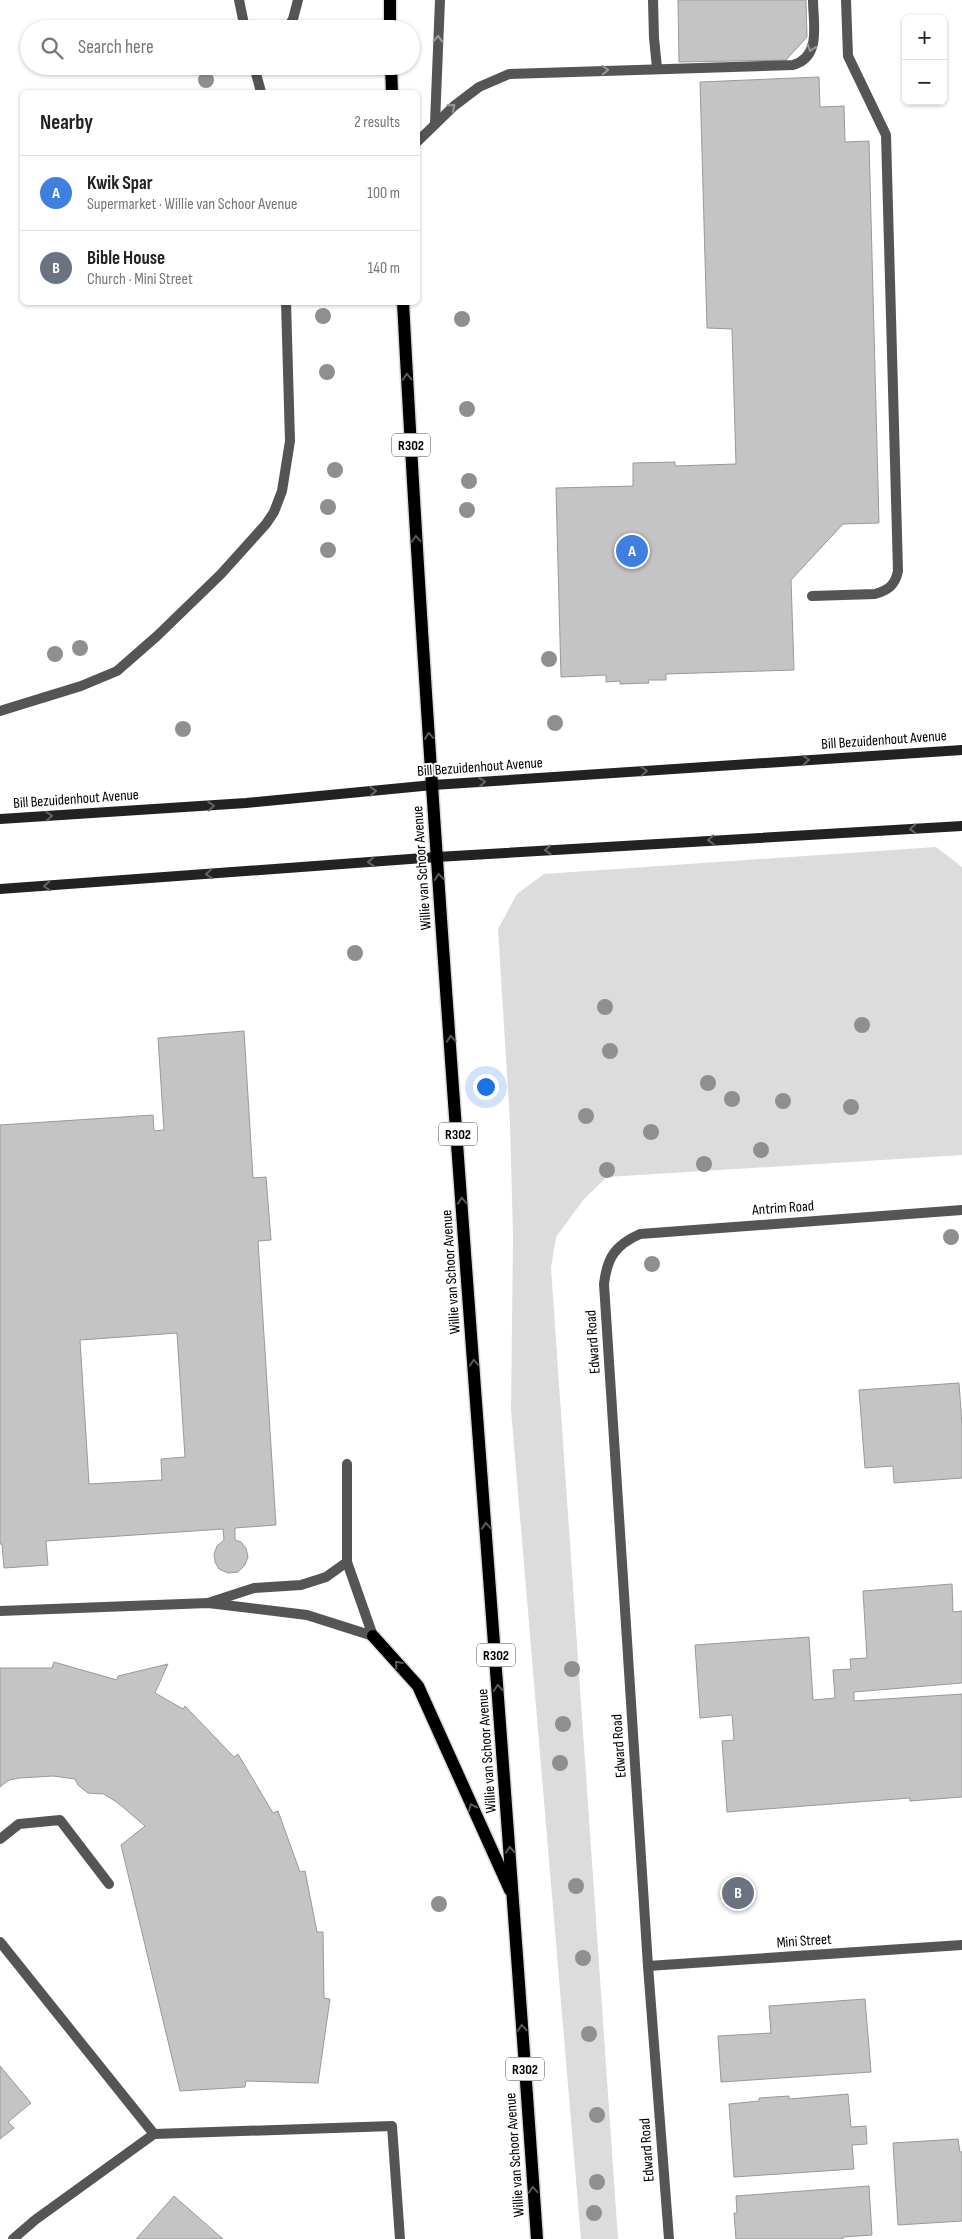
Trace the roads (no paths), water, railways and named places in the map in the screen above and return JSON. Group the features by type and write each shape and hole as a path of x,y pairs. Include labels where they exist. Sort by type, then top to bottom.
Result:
{"main road":[{"path":"390,0 390,20"},
{"path":"392,75 392,90"},
{"name":"Willie van Schoor Avenue","path":"403,305 418,588 514,1899 537,2239"},
{"name":"Bill Bezuidenhout Avenue","path":"0,819 246,804 433,785 962,750"},
{"path":"0,889 437,857 962,826"},
{"path":"373,1636 418,1686 514,1899"}],"street":[{"path":"239,0 242,20"},
{"path":"292,20 298,0"},
{"path":"435,123 440,0"},
{"path":"652,0 657,68"},
{"path":"420,139 435,123 479,87 509,74 793,65 800,63 811,53 814,45 813,0"},
{"path":"812,596 884,592 891,587 898,571 886,135 848,56 846,0"},
{"path":"256,75 260,90"},
{"path":"0,711 81,686 117,670 157,636 199,595 266,524 282,491 290,441 286,305"},
{"name":"Antrim Road","path":"613,1253 625,1241 640,1234 962,1210"},
{"name":"Edward Road","path":"613,1253 606,1268 604,1284 648,1966 669,2239"},
{"path":"347,1464 347,1562 373,1636"},
{"path":"208,1603 254,1588 301,1584 326,1577 347,1562"},
{"path":"0,1612 208,1603 307,1615 373,1636"},
{"path":"0,1839 19,1824 60,1820 109,1884"},
{"path":"0,1942 154,2134"},
{"name":"Mini Street","path":"648,1966 962,1944"},
{"path":"14,2239 35,2220 154,2134 392,2126 400,2239"}],"place":[{"name":"Kwik Spar","path":"632,551"},
{"name":"Bible House","path":"738,1893"}]}
